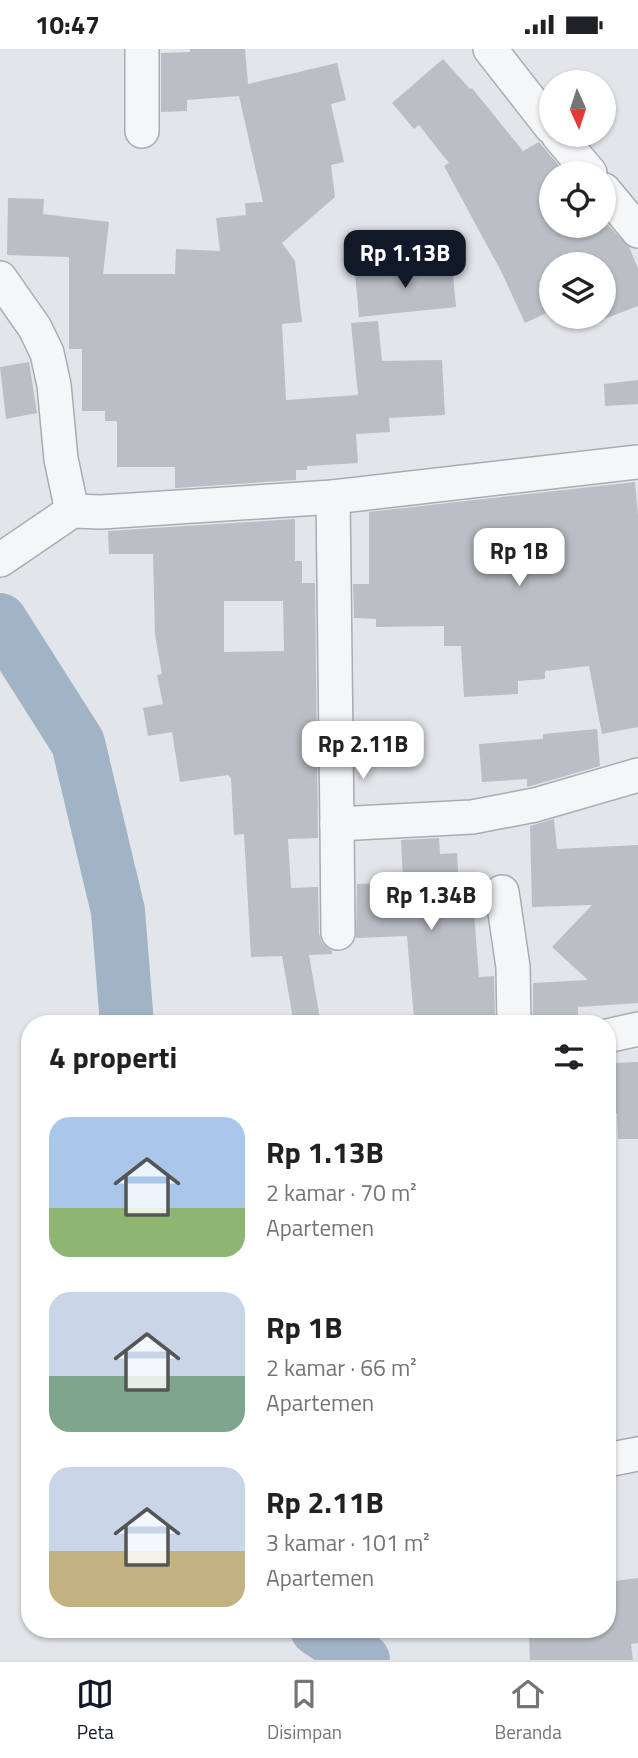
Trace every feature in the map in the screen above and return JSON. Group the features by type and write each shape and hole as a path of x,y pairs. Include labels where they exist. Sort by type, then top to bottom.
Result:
{"street":[{"path":"142,49 142,131"},
{"path":"490,49 539,112"},
{"path":"568,147 580,161"},
{"path":"616,204 638,231"},
{"path":"0,278 35,328 47,353 54,385 61,460 72,511"},
{"path":"0,560 33,535 72,511 101,512 333,497 638,462"},
{"path":"333,497 338,933"},
{"path":"337,824 472,817 535,804 638,775"},
{"path":"502,892 513,967 514,1015"},
{"path":"616,1034 638,1029"},
{"path":"616,1458 638,1454"}],"building":[{"path":"190,49 245,49 248,84 337,63 346,100 331,104 344,162 331,165 335,197 282,243 295,261 302,322 282,324 286,400 358,395 351,323 378,321 382,361 442,360 445,415 389,418 390,432 356,434 358,463 307,466 307,470 296,470 296,480 175,488 175,467 117,467 117,421 105,421 105,411 82,411 82,349 69,349 69,257 7,255 8,198 44,199 43,214 109,222 103,274 175,274 176,249 220,251 216,218 246,215 245,203 263,202 239,96 187,100 187,111 161,112 161,53 190,52"},
{"path":"443,59 470,89 472,88 523,151 539,142 539,147 543,147 555,161 539,161 539,238 616,238 616,233 629,247 638,268 638,306 616,314 616,252 539,252 539,317 525,323 501,271 444,166 449,163 419,125 414,129 392,103"},
{"path":"452,264 456,307 359,317 355,273"},
{"path":"29,362 37,413 6,419 0,367"},
{"path":"638,380 638,404 605,406 604,384"},
{"path":"635,482 638,515 638,727 602,734 589,666 545,671 545,679 518,681 518,694 464,697 461,646 444,646 444,626 376,627 376,619 354,618 353,584 369,584 369,512"},
{"path":"295,519 295,561 302,561 302,583 315,583 318,838 288,839 291,888 318,887 319,934 322,943 332,951 332,954 309,955 319,1015 292,1015 282,956 251,957 244,834 234,835 231,778 228,775 180,782 172,732 148,736 143,708 163,704 157,675 162,674 155,635 153,554 109,554 108,531","holes":["224,601 283,601 284,651 224,652"]},
{"path":"597,729 600,766 527,787 527,779 482,782 479,744 543,739 543,734"},
{"path":"554,819 557,849 638,845 638,1003 578,1007 578,1015 533,1015 533,983 588,980 552,947 592,905 532,907 530,826"},
{"path":"439,838 440,854 457,853 459,889 472,888 479,977 494,976 495,1015 414,1015 407,936 356,938 357,884 403,883 401,840"},
{"path":"638,1062 638,1139 618,1139 616,1063"},
{"path":"638,1578 638,1643 631,1644 633,1660 530,1660 529,1638 616,1638 616,1581"}],"waterway":[{"path":"0,620 78,743 118,911 126,1015"},
{"path":"330,1638 363,1660"}]}
